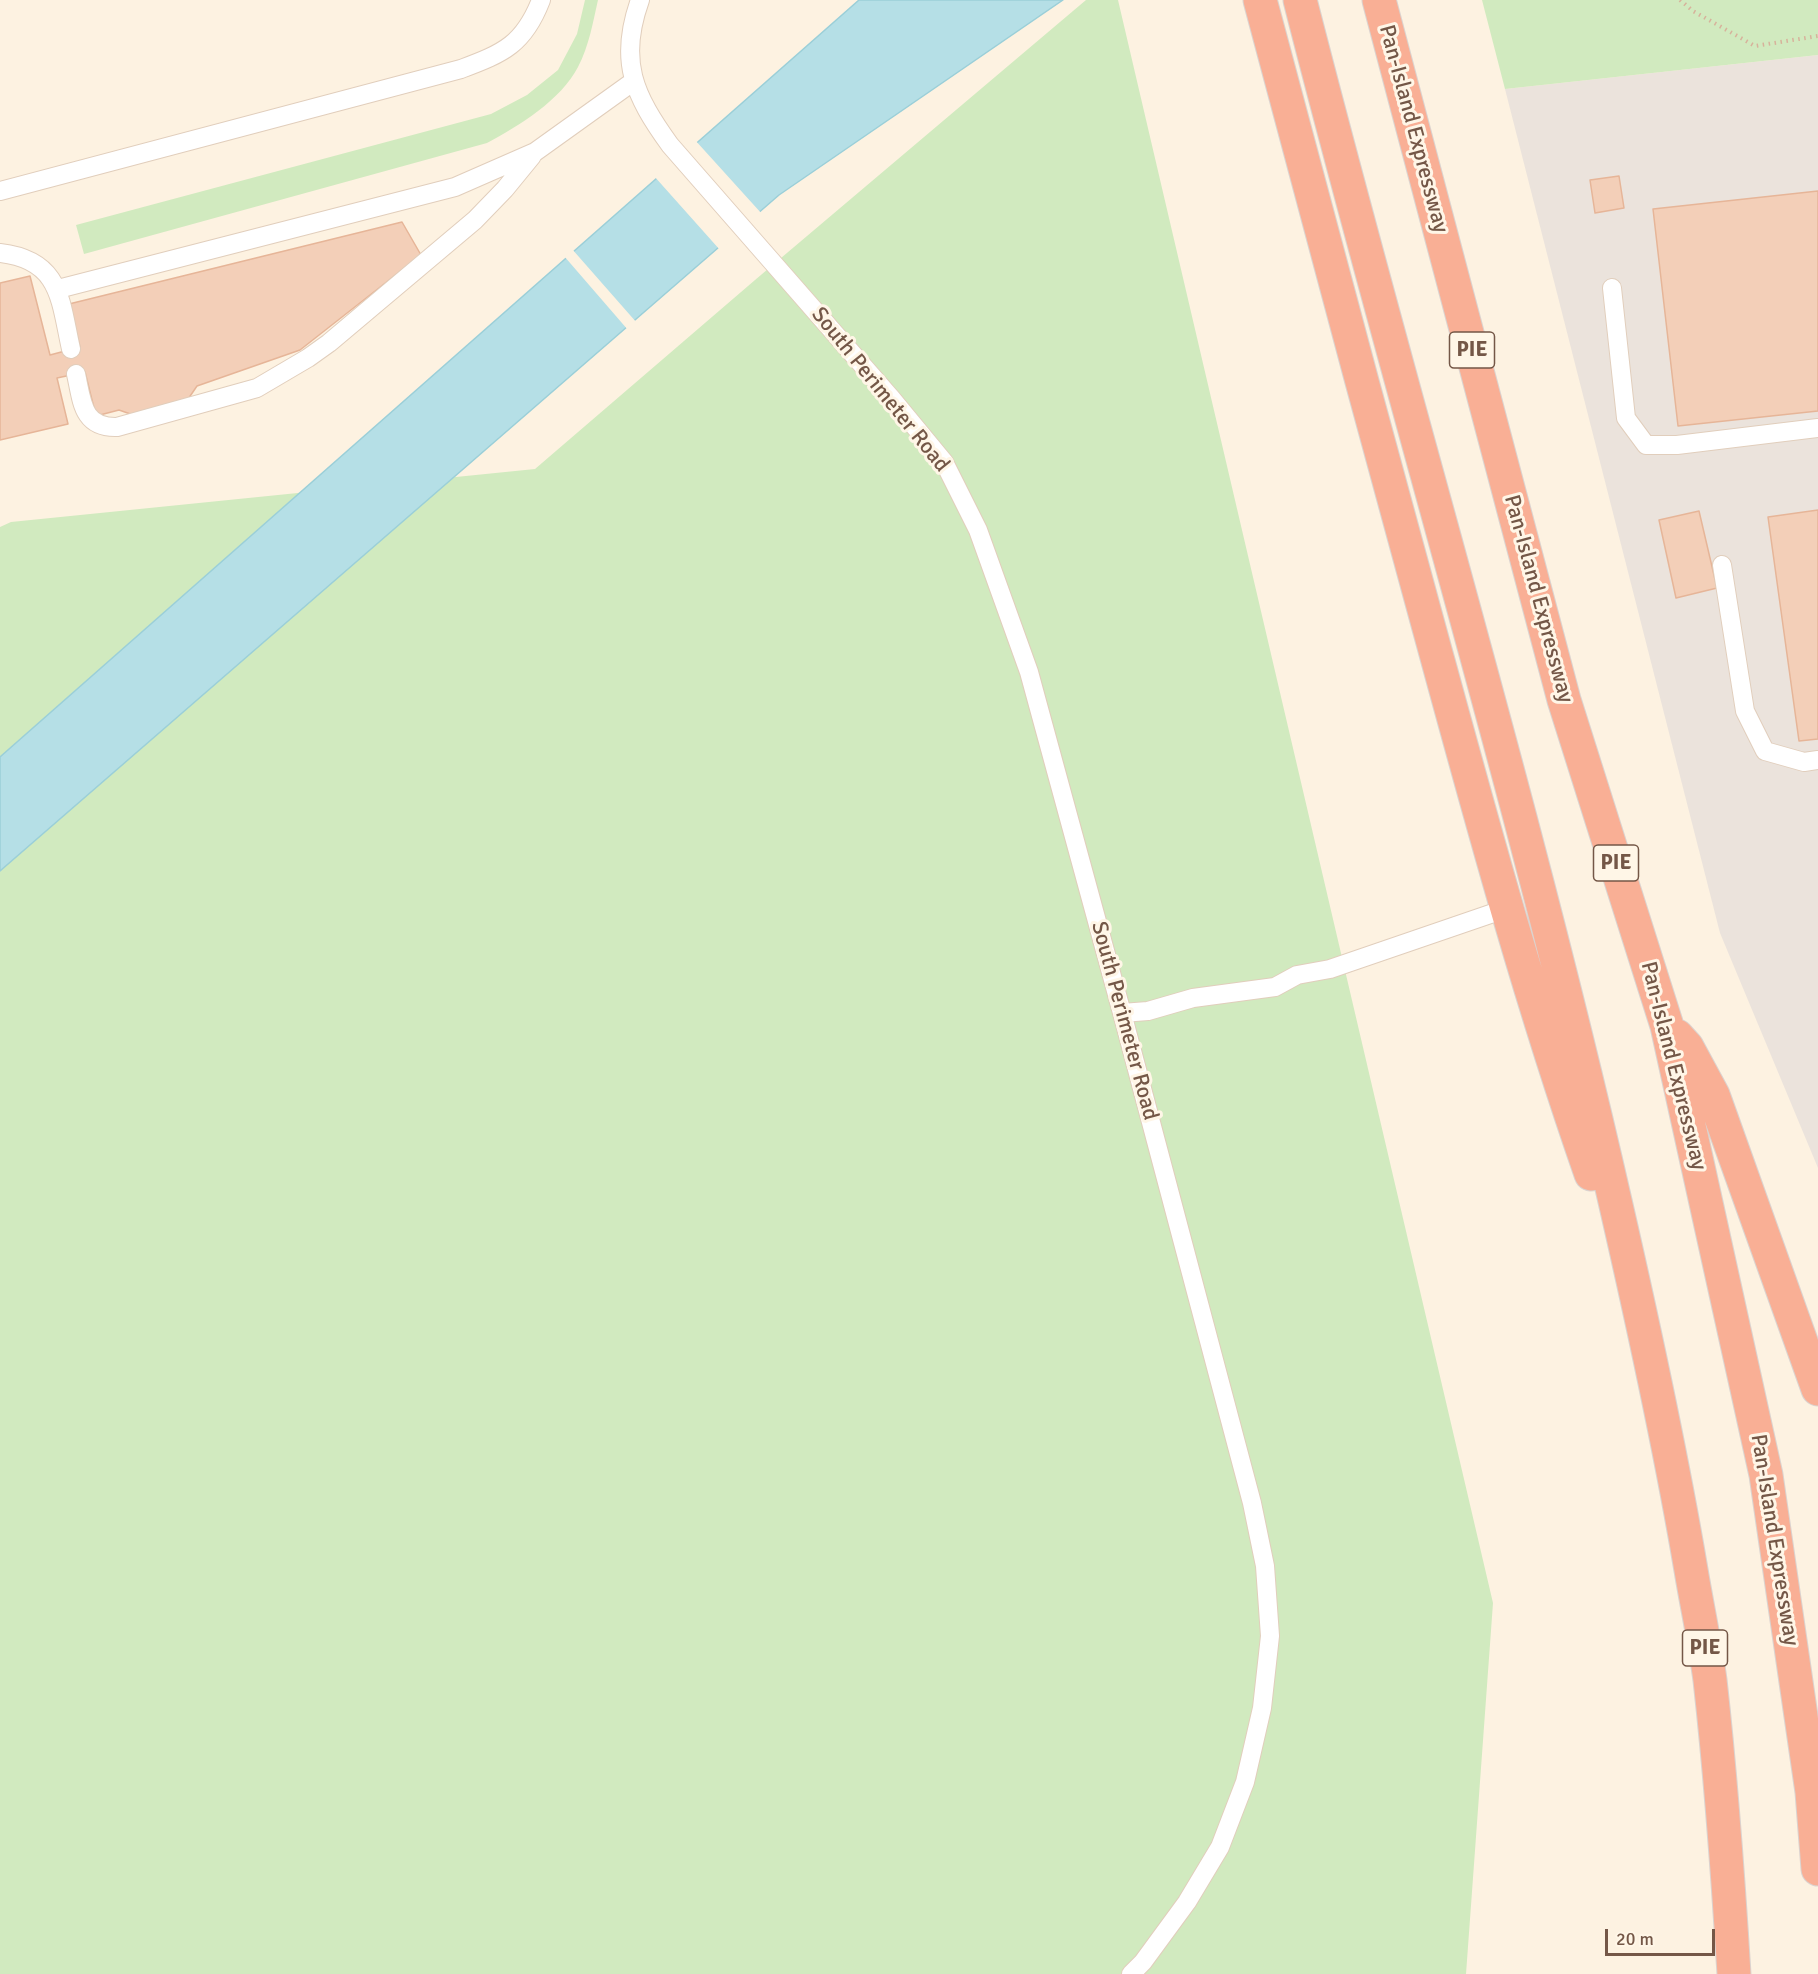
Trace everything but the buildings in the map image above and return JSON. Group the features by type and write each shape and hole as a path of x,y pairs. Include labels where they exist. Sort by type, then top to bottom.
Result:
{"highway":[{"path":"1260,0 1505,909 1567,1105 1644,1326"},
{"name":"PIE","path":"1300,0 1585,1073 1644,1326 1679,1497 1709,1677 1727,1859 1734,1974"},
{"name":"Pan-Island Expressway","path":"1379,0 1564,700 1667,1026 1766,1475 1812,1792 1818,1869"},
{"path":"1667,1026 1687,1047 1713,1095 1818,1389"}],"lane":[{"path":"0,191 461,69 490,58 515,43 533,21 541,0"},
{"name":"South Perimeter Road","path":"640,0 629,41 634,81 650,114 670,145 944,462 978,530 1029,672 1252,1503 1265,1566 1270,1636 1262,1708 1245,1782 1220,1847 1187,1902 1143,1962 1131,1974"},
{"path":"58,289 454,187 535,153 634,81"},
{"path":"76,374 84,408 93,422 109,427 117,427 257,388 329,344 475,220 535,153"},
{"path":"0,253 10,254 31,262 46,272 58,289 71,350"},
{"path":"1612,288 1626,418 1646,445 1677,446 1818,428"},
{"path":"1722,565 1745,711 1765,751 1804,762 1818,760"},
{"path":"1122,1013 1148,1011 1193,998 1275,987 1297,975 1330,969 1505,909"}],"path":[{"path":"1680,0 1693,11 1755,46 1818,36"}],"shaded area":[{"path":"1818,55 1818,1168 1720,933 1505,89"}],"green space":[{"path":"585,0 598,0 585,51 571,79 538,111 487,143 84,254 76,225 491,114 527,95 558,70 577,34"},
{"path":"1086,0 1118,0 1493,1603 1466,1974 0,1974 0,527 11,522 535,469"},
{"path":"1482,0 1818,0 1818,55 1505,89"}],"water":[{"path":"859,0 1063,0 779,195 0,871 0,757"}],"pier":[{"path":"695,140 762,214 720,250 654,176"},
{"path":"572,249 637,323 628,330 564,256"}]}
